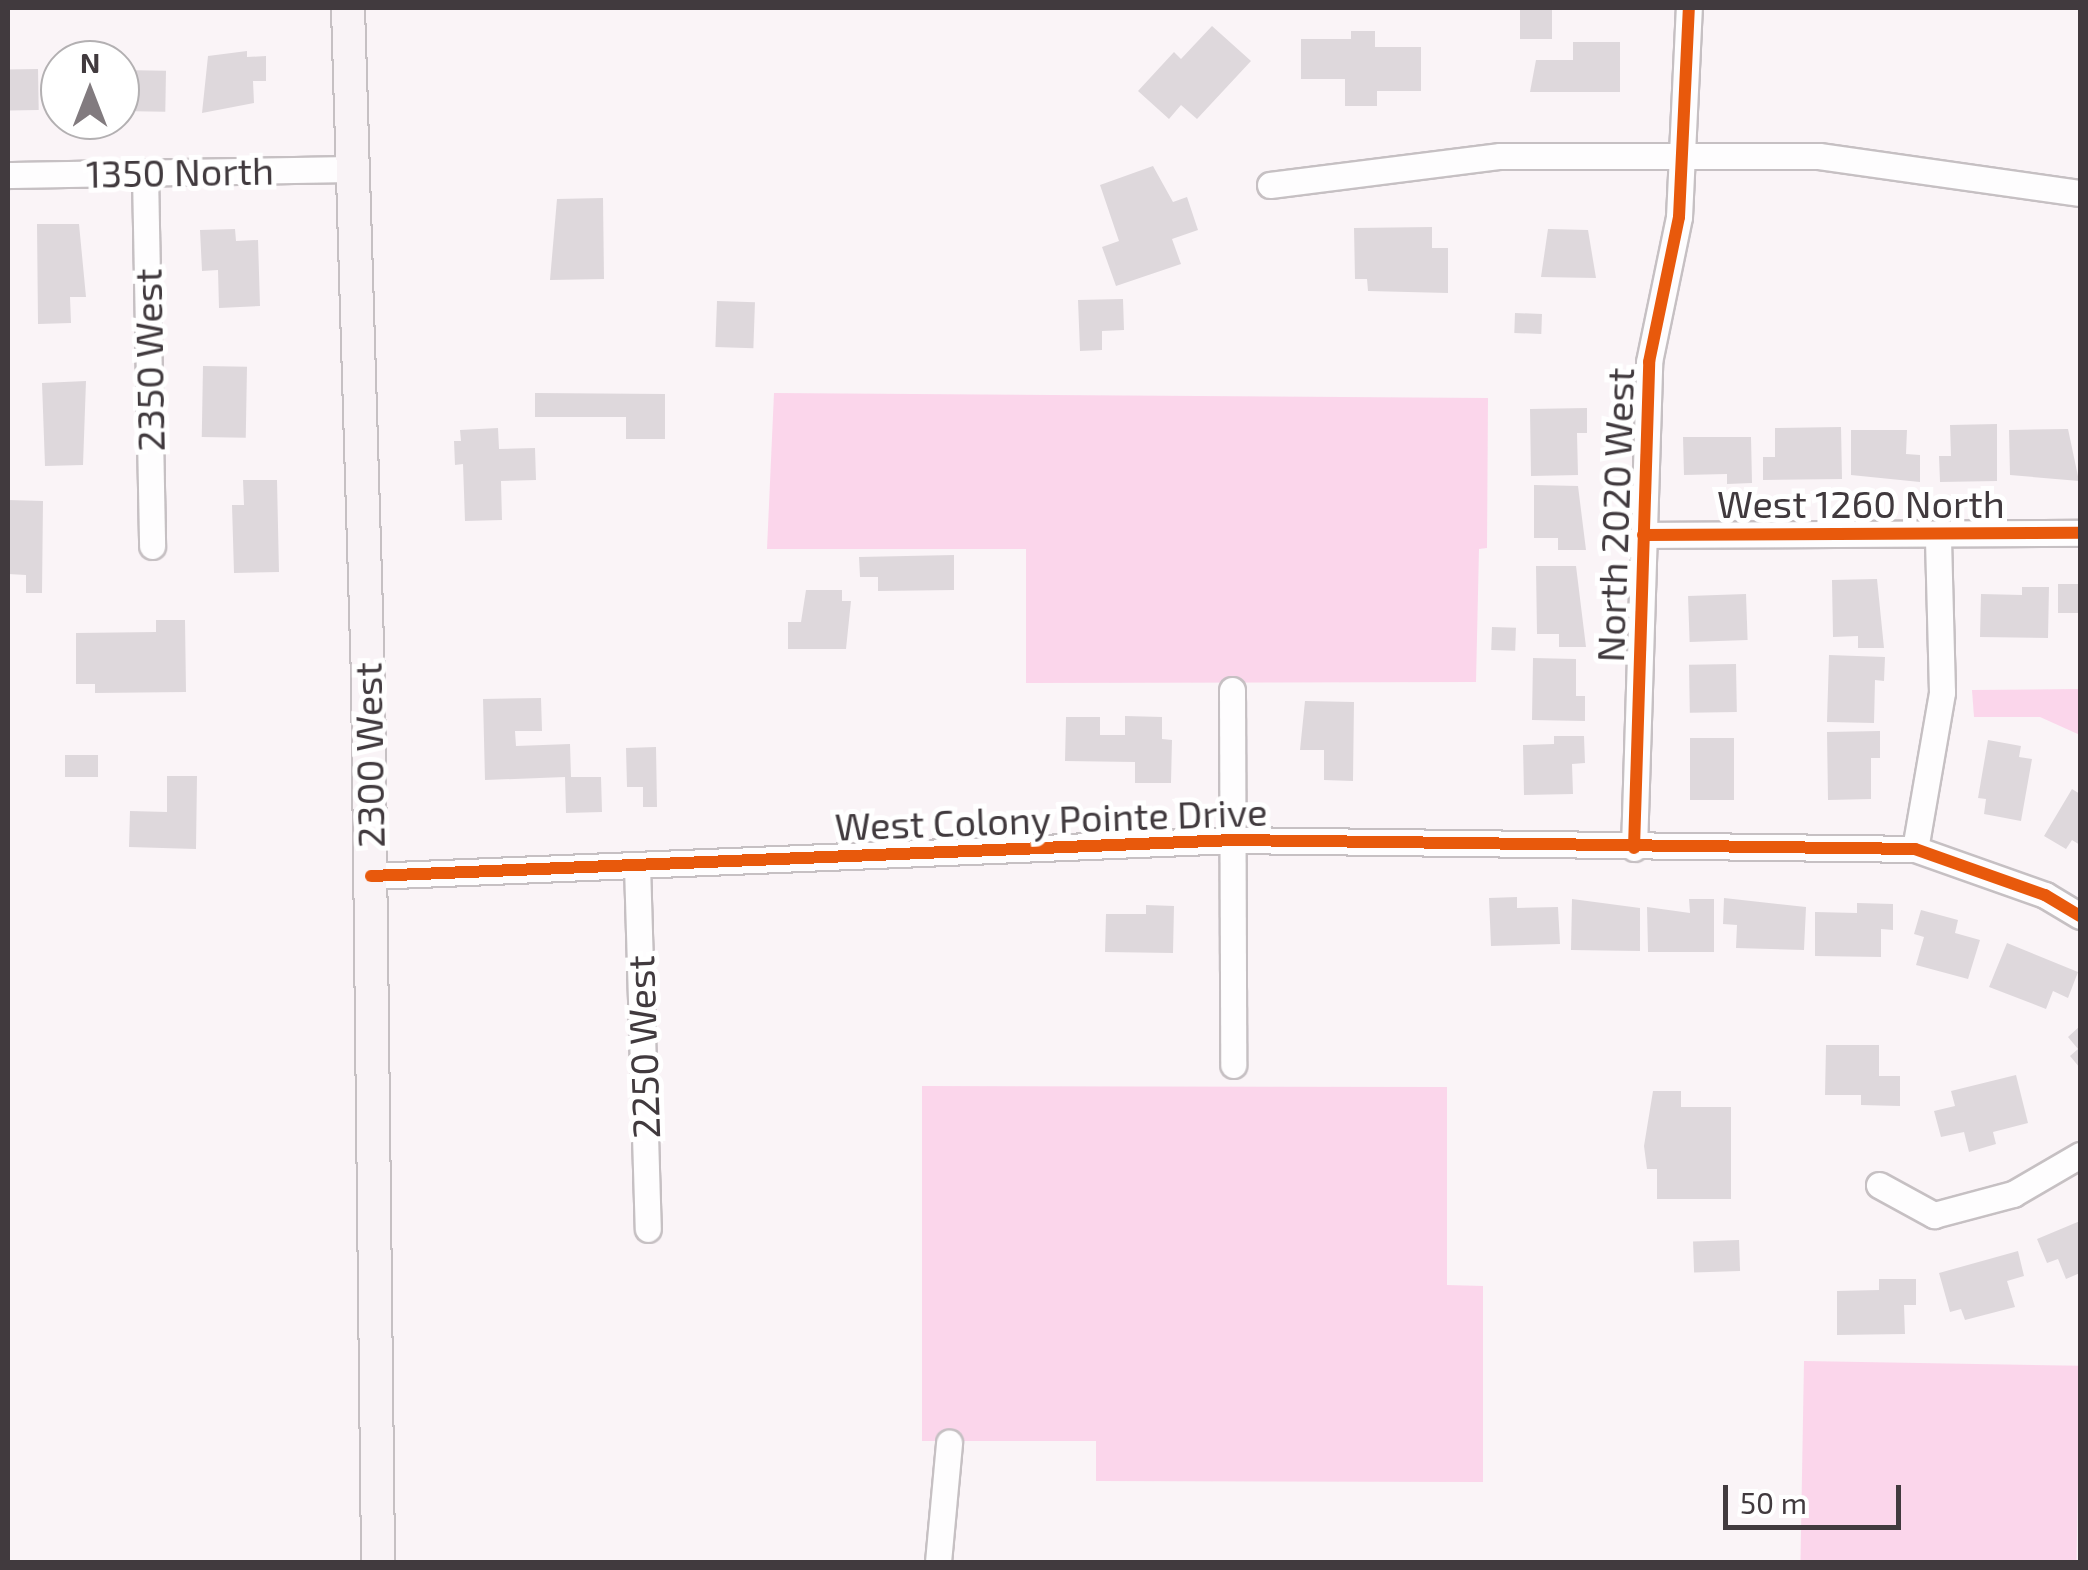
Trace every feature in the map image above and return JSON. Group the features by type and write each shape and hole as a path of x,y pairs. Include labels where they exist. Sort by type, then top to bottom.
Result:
{"main road":[{"name":"2300 West","path":"348,8 370,876 378,1562"}],"street":[{"name":"North 2020 West","path":"1634,848 1649,362 1679,217 1689,8"},
{"path":"1270,185 1500,156 1819,156 2080,193"},
{"name":"1350 North","path":"8,175 352,169"},
{"name":"2350 West","path":"145,174 152,546"},
{"name":"West 1260 North","path":"1643,535 1938,536 2080,532"},
{"path":"1915,849 1932,775 1942,692 1938,536"},
{"path":"1232,690 1233,1066"},
{"name":"West Colony Pointe Drive","path":"370,876 1232,840 1915,849 2045,895 2080,916"},
{"name":"2250 West","path":"638,865 648,1229"},
{"path":"1879,1186 1934,1215 2013,1194 2080,1155"},
{"path":"938,1562 949,1443"}],"shaded area":[{"path":"774,393 1488,398 1487,548 1479,549 1476,682 1026,683 1026,549 767,549"},
{"path":"2080,689 2080,735 2040,717 1974,717 1972,690"},
{"path":"922,1086 1447,1087 1447,1285 1483,1286 1483,1482 1096,1481 1096,1441 922,1441"},
{"path":"1804,1361 2080,1366 2077,1562 1800,1562"}],"building":[{"path":"1520,8 1552,8 1552,39 1520,39"},
{"path":"1212,26 1251,61 1197,119 1181,105 1169,119 1138,91 1174,52 1181,59"},
{"path":"1351,31 1375,31 1375,47 1421,47 1421,91 1377,91 1377,106 1345,106 1345,79 1301,79 1301,39 1351,39"},
{"path":"1573,42 1620,42 1620,92 1530,92 1536,60 1573,60"},
{"path":"247,51 247,57 266,56 266,81 253,81 254,103 202,113 208,56"},
{"path":"38,69 39,110 9,111 8,70"},
{"path":"140,70 166,71 165,112 140,111"},
{"path":"1153,166 1173,202 1187,197 1198,230 1172,239 1181,264 1116,286 1102,247 1119,241 1100,185"},
{"path":"603,198 604,279 550,280 557,199"},
{"path":"37,224 79,224 86,297 70,297 71,323 38,324"},
{"path":"1432,227 1432,248 1448,248 1448,293 1368,291 1367,279 1355,279 1354,228"},
{"path":"235,229 236,241 258,240 260,306 219,308 218,270 202,271 200,230"},
{"path":"1548,229 1588,230 1596,278 1541,277"},
{"path":"1123,299 1124,330 1102,331 1102,350 1080,351 1078,300"},
{"path":"717,301 755,302 753,348 715,347"},
{"path":"1515,313 1542,314 1541,334 1514,333"},
{"path":"203,366 247,367 246,438 202,437"},
{"path":"86,381 83,465 45,466 42,383"},
{"path":"535,393 665,394 665,439 626,439 626,417 535,417"},
{"path":"1587,408 1587,433 1577,433 1578,475 1531,476 1530,409"},
{"path":"1997,424 1997,481 1940,482 1939,456 1951,456 1950,425"},
{"path":"1841,427 1842,479 1763,480 1763,457 1775,457 1775,428"},
{"path":"498,428 499,449 535,448 536,480 501,481 502,520 465,521 463,464 455,465 454,441 461,441 460,430"},
{"path":"2068,429 2079,481 2010,475 2009,430"},
{"path":"1851,430 1907,430 1906,454 1920,455 1920,482 1851,475"},
{"path":"1683,437 1751,437 1752,483 1727,484 1727,474 1684,475"},
{"path":"243,480 277,480 279,572 234,573 232,505 244,505"},
{"path":"1534,485 1578,486 1586,550 1558,550 1558,538 1534,538"},
{"path":"8,500 43,501 42,593 26,593 26,575 8,574"},
{"path":"954,555 954,590 878,591 878,577 860,577 859,557"},
{"path":"1536,566 1576,566 1586,647 1559,647 1559,634 1537,634"},
{"path":"1877,579 1884,648 1858,648 1858,636 1833,637 1832,580"},
{"path":"2058,584 2080,584 2080,613 2058,613"},
{"path":"2022,587 2049,587 2048,638 1980,637 1981,594 2022,595"},
{"path":"806,590 842,590 842,601 851,601 846,649 788,649 788,622 801,622"},
{"path":"1746,594 1748,640 1690,642 1688,596"},
{"path":"156,620 185,620 186,692 95,693 95,684 76,684 76,633 156,632"},
{"path":"1492,627 1516,628 1515,651 1491,650"},
{"path":"1829,655 1885,657 1884,681 1875,680 1874,723 1827,722"},
{"path":"1533,658 1576,659 1576,696 1585,696 1585,721 1532,720"},
{"path":"1736,664 1737,712 1690,713 1689,665"},
{"path":"541,698 542,731 515,731 516,746 570,744 571,777 601,777 602,812 566,813 565,777 485,780 483,699"},
{"path":"1305,701 1354,702 1353,781 1324,780 1324,750 1300,750"},
{"path":"1125,716 1162,717 1162,739 1172,740 1171,783 1135,783 1135,762 1065,761 1066,717 1100,717 1100,735 1125,735"},
{"path":"1880,731 1880,758 1871,758 1871,799 1828,800 1827,732"},
{"path":"1554,736 1584,736 1585,763 1572,764 1573,794 1524,795 1523,745 1554,744"},
{"path":"1690,738 1734,738 1734,800 1690,800"},
{"path":"1988,740 2021,746 2019,757 2032,759 2021,821 1984,814 1986,799 1978,798"},
{"path":"656,747 657,807 643,807 643,787 627,787 626,748"},
{"path":"65,755 98,755 98,777 65,777"},
{"path":"167,776 197,776 196,849 129,847 130,811 167,812"},
{"path":"2072,789 2080,794 2080,845 2072,840 2066,849 2044,836"},
{"path":"1517,897 1517,908 1558,907 1560,944 1491,946 1489,898"},
{"path":"1724,898 1806,907 1804,950 1736,948 1737,925 1723,924"},
{"path":"1572,899 1640,908 1640,951 1571,950"},
{"path":"1689,899 1714,899 1714,952 1648,952 1647,907 1690,913"},
{"path":"1857,903 1893,904 1893,930 1881,929 1881,957 1815,956 1815,912 1857,913"},
{"path":"1146,905 1174,906 1173,953 1105,952 1106,914 1146,914"},
{"path":"1921,910 1958,920 1955,933 1980,940 1968,979 1916,965 1924,937 1914,934"},
{"path":"2007,943 2078,972 2068,998 2053,991 2046,1009 1989,987"},
{"path":"2080,1026 2080,1068 2070,1056 2078,1049 2068,1037"},
{"path":"1826,1045 1879,1045 1879,1076 1900,1076 1900,1106 1861,1105 1861,1095 1825,1095"},
{"path":"2016,1075 2028,1123 1993,1132 1996,1144 1969,1152 1964,1132 1941,1137 1934,1111 1955,1106 1951,1091"},
{"path":"1653,1091 1681,1091 1681,1107 1731,1107 1731,1199 1657,1199 1657,1169 1647,1169 1644,1146"},
{"path":"2080,1221 2080,1273 2066,1279 2058,1259 2047,1263 2037,1239"},
{"path":"1739,1240 1740,1271 1694,1273 1693,1242"},
{"path":"2018,1251 2024,1276 2007,1281 2015,1307 1965,1320 1961,1309 1950,1312 1939,1273"},
{"path":"1879,1279 1916,1279 1916,1305 1904,1305 1905,1334 1837,1335 1837,1291 1879,1290"}],"cycle path":[{"path":"1634,848 1649,362 1679,217 1689,8"},
{"path":"1643,535 2080,533"},
{"path":"371,876 1232,840 1915,849 2045,895 2080,916"}]}
